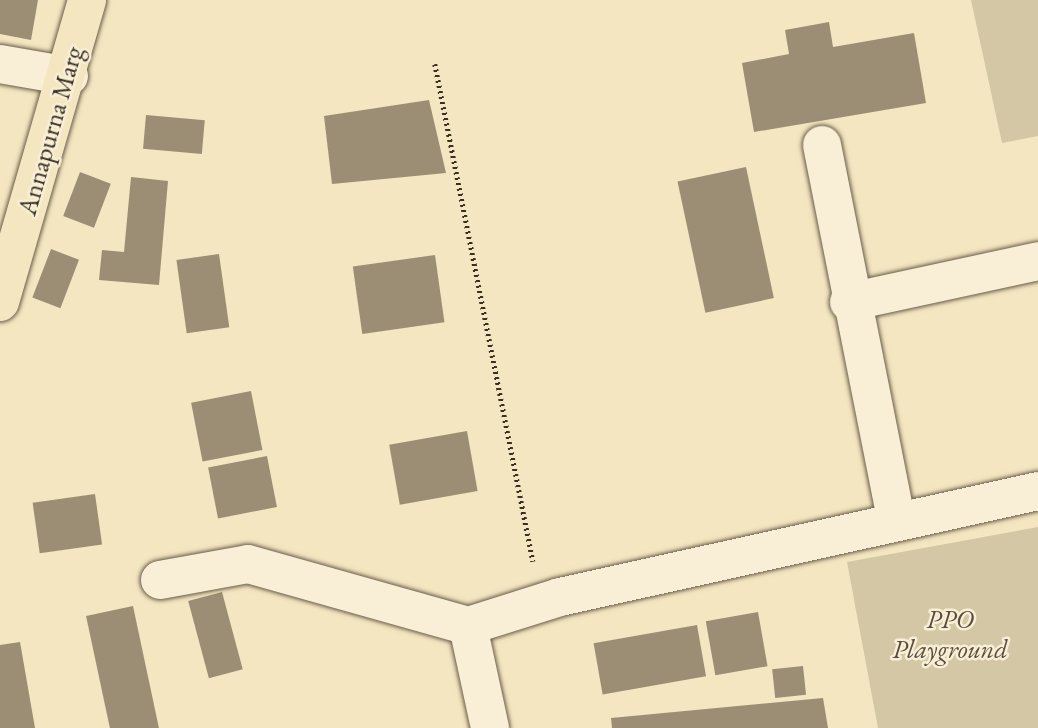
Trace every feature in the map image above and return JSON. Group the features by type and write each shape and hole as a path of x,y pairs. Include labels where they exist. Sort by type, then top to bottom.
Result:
{"main road":[{"name":"Annapurna Marg","path":"0,302 69,76 87,0"}],"street":[{"path":"0,64 69,76"},
{"path":"822,145 849,302 896,519"},
{"path":"849,302 1038,261"},
{"path":"160,580 248,564 468,626 541,603 896,519 1038,491"},
{"path":"468,626 490,728"}],"path":[{"path":"435,64 541,603"}],"green space":[{"path":"971,0 1038,0 1038,136 1002,143"},
{"name":"PPO Playground","path":"1038,527 1038,728 878,728 847,562"}],"building":[{"path":"0,0 38,0 31,40 0,34"},
{"path":"829,22 833,47 914,33 926,103 754,132 742,63 789,54 785,30"},
{"path":"429,100 446,173 332,184 324,116"},
{"path":"146,115 205,120 202,154 143,149"},
{"path":"746,167 774,298 705,313 678,182"},
{"path":"80,172 111,184 94,228 63,216"},
{"path":"131,177 168,181 159,285 99,280 102,250 124,252"},
{"path":"51,249 79,260 60,308 32,298"},
{"path":"219,254 229,327 187,333 176,260"},
{"path":"435,255 444,322 362,334 353,267"},
{"path":"251,391 262,450 203,462 191,403"},
{"path":"467,431 478,491 400,505 389,445"},
{"path":"267,456 277,507 218,518 208,467"},
{"path":"95,494 102,545 40,553 33,503"},
{"path":"222,592 243,669 209,678 188,601"},
{"path":"133,606 159,728 110,728 86,616"},
{"path":"758,612 768,666 715,675 706,621"},
{"path":"697,625 706,676 603,694 594,643"},
{"path":"20,642 35,728 0,728 0,645"},
{"path":"803,666 806,695 775,698 772,669"},
{"path":"823,698 828,728 612,728 611,718"}]}
